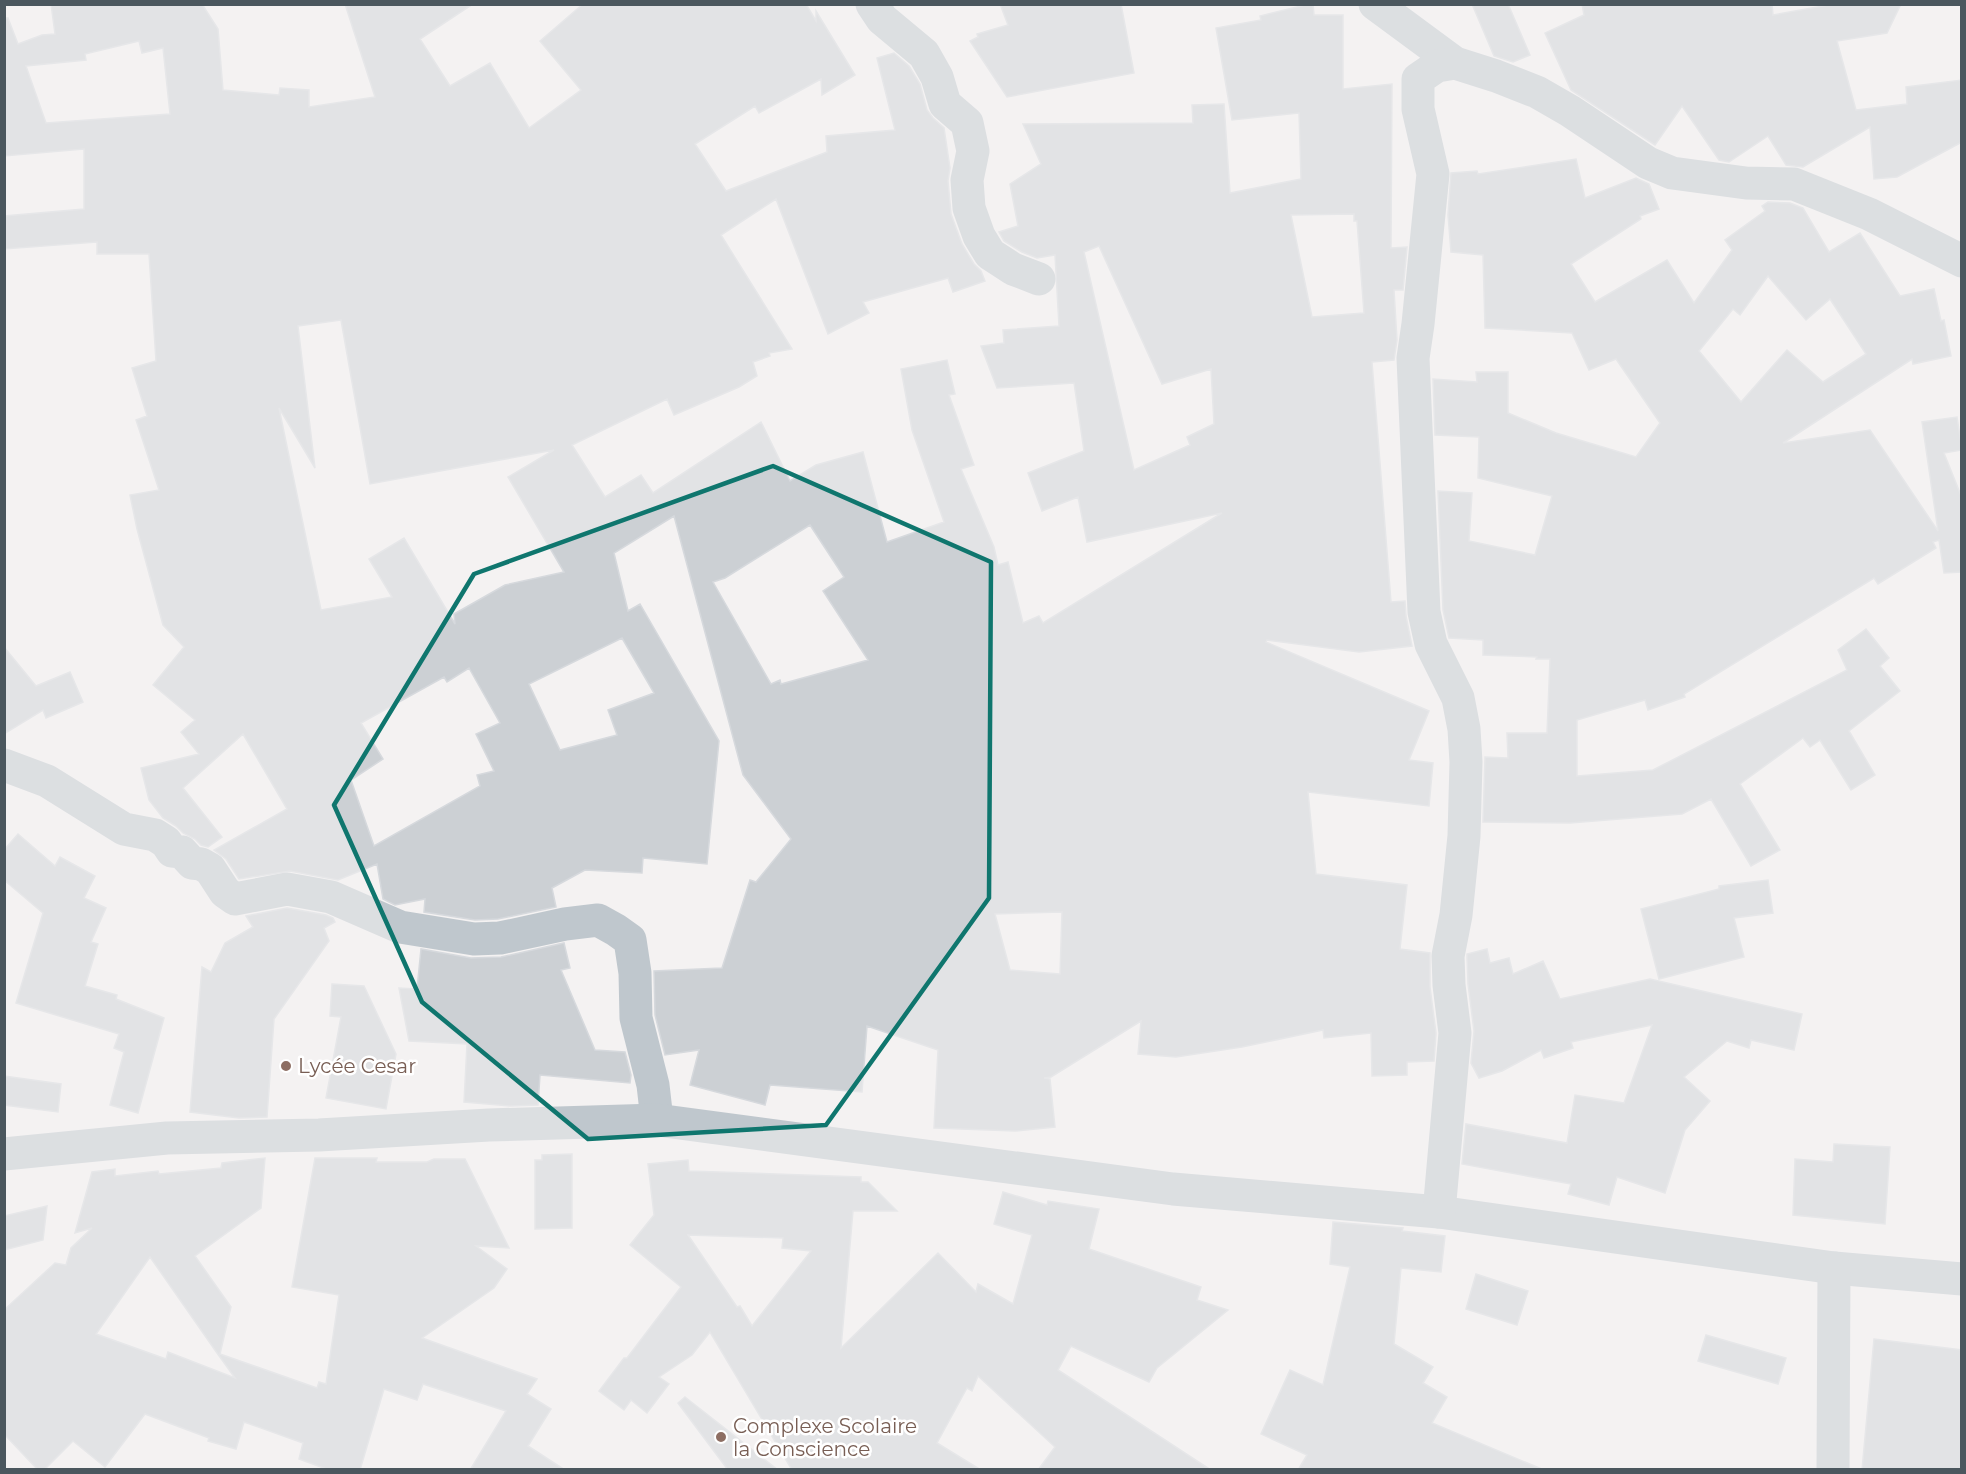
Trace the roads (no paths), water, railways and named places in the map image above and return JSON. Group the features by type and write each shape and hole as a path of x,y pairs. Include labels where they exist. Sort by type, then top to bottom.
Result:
{"street":[{"path":"872,4 882,19 924,54 937,77 945,104 968,123 973,152 967,180 969,208 979,236 990,254 1013,269 1039,279"},
{"path":"1375,4 1455,63 1537,92 1648,163 1672,173 1746,183 1794,184 1869,214 1962,261"},
{"path":"1439,1212 1455,1033 1448,956 1456,915 1464,836 1466,762 1464,729 1458,698 1431,644 1424,612 1413,358 1433,174 1418,109 1418,79 1437,66 1455,63"},
{"path":"4,765 47,781 124,829 155,835 166,842 172,851 182,852 192,863 210,869 225,892 235,899 287,889 332,897 400,927 474,939 500,938 566,924 598,920 630,940 635,973 636,1018 653,1085 657,1120"},
{"path":"4,1154 167,1138 319,1135 489,1125 657,1120 1173,1189 1439,1212 1834,1268 1962,1279"},
{"path":"1833,1470 1834,1268"}],"place":[{"name":"Lycée Cesar","path":"286,1066"},
{"name":"Complexe Scolaire la Conscience","path":"721,1437"}]}
